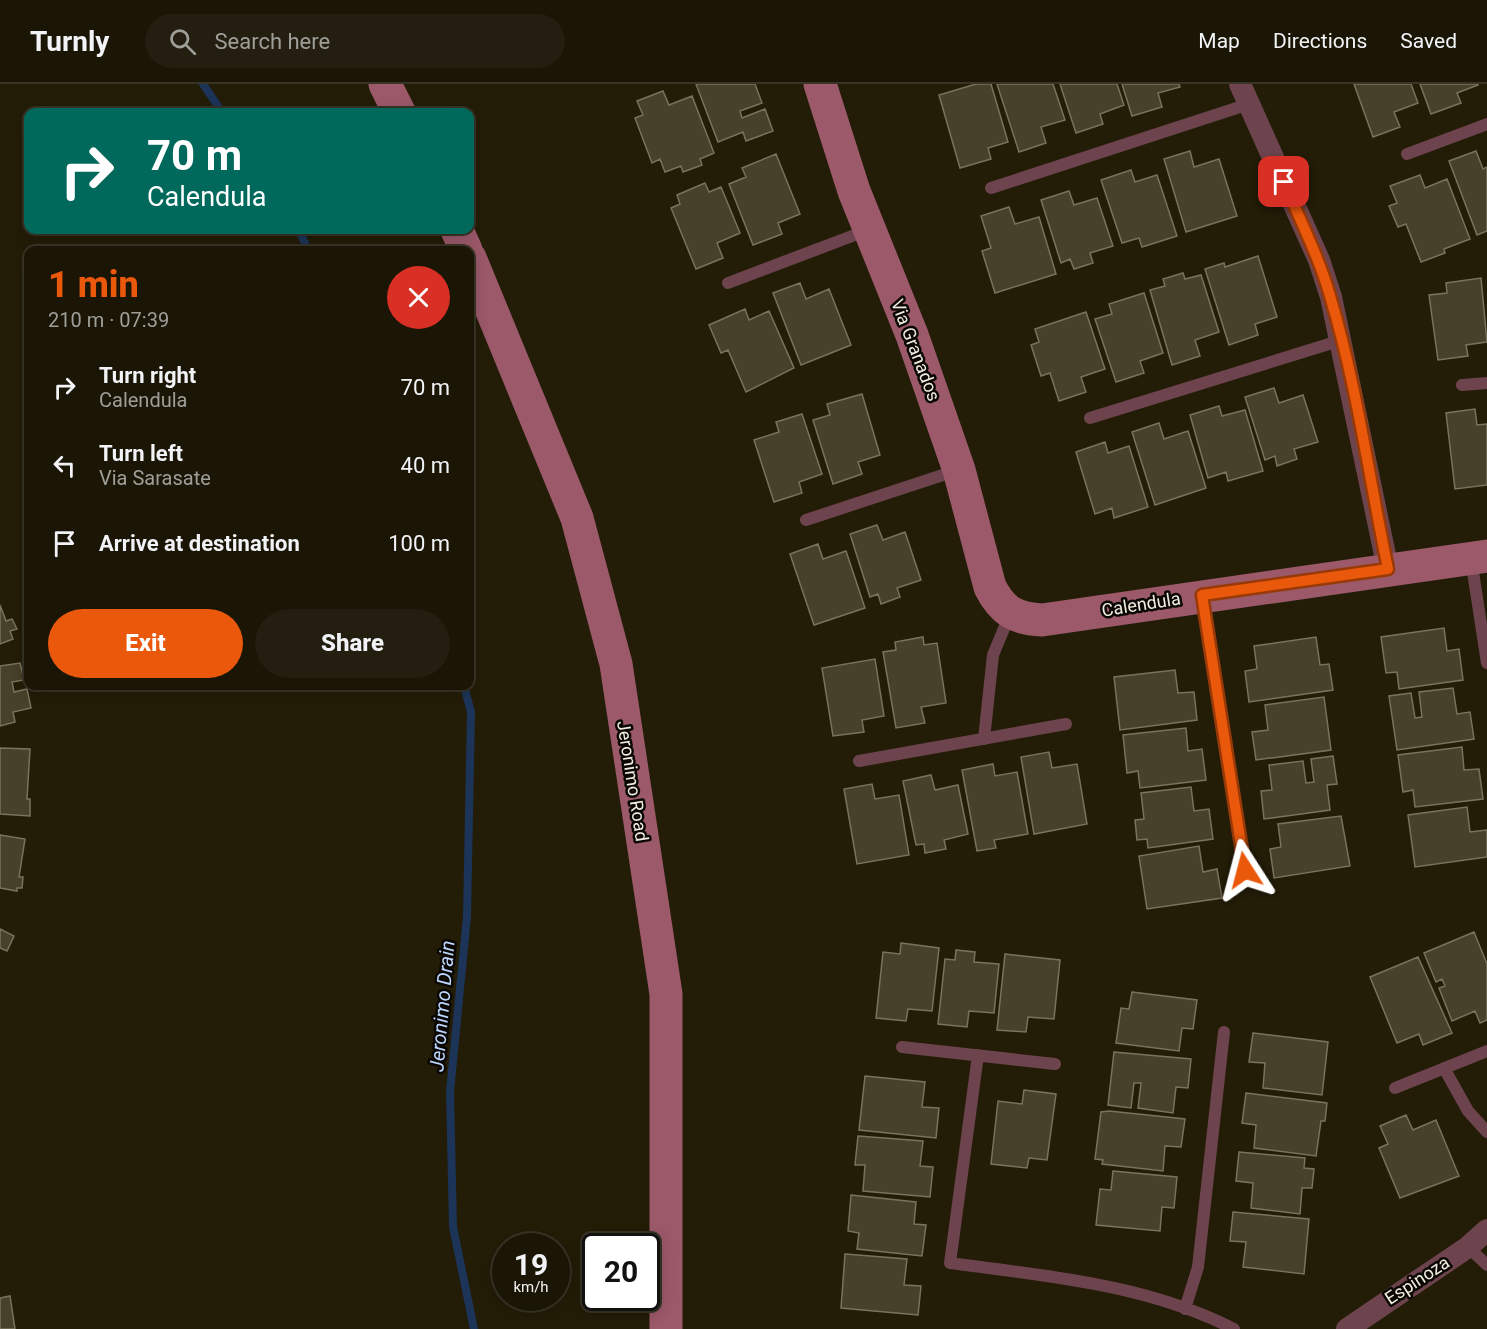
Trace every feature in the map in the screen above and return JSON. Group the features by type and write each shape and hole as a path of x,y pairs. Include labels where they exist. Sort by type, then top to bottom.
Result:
{"main road":[{"path":"385,84 397,108"},
{"name":"Via Granados","path":"820,84 868,230 912,334 959,470 990,587 998,603 1010,614"},
{"name":"Jeronimo Road","path":"474,268 577,518 616,663 666,994 666,1329"},
{"name":"Calendula","path":"1010,614 1025,619 1042,620 1202,595 1479,557"}],"street":[{"path":"1244,94 1318,260 1342,340 1388,569"},
{"name":"Espinoza","path":"1347,1329 1468,1247 1487,1230"}],"lane":[{"path":"991,188 1244,94"},
{"path":"1407,154 1487,124"},
{"path":"728,283 868,230"},
{"path":"1090,418 1342,340"},
{"path":"1462,385 1487,383"},
{"path":"806,520 959,470"},
{"path":"1479,557 1487,663"},
{"path":"1202,595 1245,870"},
{"path":"984,739 993,655 1010,614"},
{"path":"859,761 1066,724"},
{"path":"1185,1309 1198,1267 1224,1032"},
{"path":"902,1047 1055,1064"},
{"path":"1395,1088 1487,1050"},
{"path":"978,1055 950,1263 1099,1283 1143,1294 1234,1329"},
{"path":"1444,1068 1468,1111 1487,1132"},
{"path":"1468,1247 1487,1264"}],"building":[{"path":"696,84 755,84 762,103 740,111 742,118 765,109 773,131 746,141 743,132 718,142"},
{"path":"976,84 991,84 1008,142 988,148 991,159 960,168 939,95"},
{"path":"997,84 1053,84 1065,120 1041,127 1046,143 1019,152"},
{"path":"1060,84 1117,84 1124,105 1100,114 1103,124 1076,133"},
{"path":"1122,84 1179,84 1180,87 1158,93 1162,107 1132,116"},
{"path":"1354,84 1411,84 1418,103 1394,112 1400,127 1373,137"},
{"path":"1420,84 1478,85 1457,93 1461,103 1431,114"},
{"path":"663,91 669,105 692,96 714,153 700,159 702,165 683,172 681,166 665,172 660,159 652,163 635,118 643,115 637,101"},
{"path":"1190,151 1194,167 1219,159 1237,216 1186,232 1164,159"},
{"path":"1476,151 1483,169 1487,167 1487,231 1477,235 1449,161"},
{"path":"776,154 800,214 778,223 782,234 753,245 729,184 746,177 742,168"},
{"path":"1131,170 1135,182 1157,175 1177,236 1142,247 1139,238 1122,243 1101,180"},
{"path":"1420,175 1425,188 1447,179 1470,239 1444,249 1445,253 1421,262 1406,224 1398,227 1389,206 1397,203 1390,186"},
{"path":"705,183 709,192 721,187 740,233 717,243 723,258 696,269 671,208 680,204 677,195"},
{"path":"1069,191 1074,205 1097,198 1113,246 1090,253 1093,263 1074,269 1070,259 1061,263 1041,200"},
{"path":"1009,207 1015,224 1039,217 1056,274 995,293 982,251 991,248 981,216"},
{"path":"1258,256 1277,317 1255,324 1258,335 1229,345 1205,269 1224,263 1225,267"},
{"path":"1183,273 1185,279 1201,275 1219,332 1195,340 1200,356 1172,365 1150,290 1165,286 1163,279"},
{"path":"1481,278 1487,342 1466,345 1468,356 1438,360 1429,295 1447,293 1446,283"},
{"path":"800,283 806,299 829,289 851,345 801,365 773,293"},
{"path":"1144,293 1163,353 1140,361 1144,373 1116,382 1095,319 1112,314 1109,304"},
{"path":"745,309 749,320 769,311 794,368 746,392 728,350 721,353 709,325"},
{"path":"1086,312 1105,369 1081,377 1086,392 1059,401 1050,373 1041,376 1031,345 1039,342 1035,329"},
{"path":"1274,388 1279,403 1303,395 1318,442 1294,449 1297,459 1277,466 1275,456 1265,460 1245,397"},
{"path":"862,394 880,455 858,462 862,474 833,484 813,420 830,415 827,404"},
{"path":"1219,406 1222,416 1245,410 1263,471 1228,481 1226,472 1208,478 1190,415"},
{"path":"1475,409 1477,425 1487,424 1487,485 1455,489 1446,413"},
{"path":"802,414 822,474 799,482 802,493 774,502 754,440 779,432 776,422"},
{"path":"1159,423 1164,439 1188,431 1206,488 1155,505 1132,432"},
{"path":"1105,442 1108,453 1129,446 1148,507 1114,518 1112,508 1095,514 1076,452"},
{"path":"877,525 883,540 905,532 921,580 897,588 900,597 881,604 878,594 870,597 850,534"},
{"path":"818,544 823,559 846,551 865,608 814,625 790,554"},
{"path":"0,605 6,621 12,619 17,629 10,631 13,639 0,644"},
{"path":"1444,628 1447,651 1459,649 1463,680 1399,689 1397,672 1386,673 1381,637"},
{"path":"923,637 924,645 937,643 946,703 921,707 925,723 896,728 883,652 896,650 895,642"},
{"path":"1316,637 1320,665 1329,664 1333,690 1249,702 1245,671 1257,669 1254,646"},
{"path":"875,659 884,716 862,720 864,732 833,736 822,668"},
{"path":"20,663 24,680 12,682 14,692 27,690 31,708 13,712 15,722 0,726 0,666"},
{"path":"1175,670 1178,693 1194,692 1197,720 1120,730 1114,677"},
{"path":"1453,688 1457,714 1470,712 1474,739 1397,750 1389,696 1411,693 1415,718 1422,717 1419,692"},
{"path":"1324,697 1331,750 1256,760 1252,732 1268,730 1265,705"},
{"path":"1186,728 1188,751 1202,749 1206,780 1140,788 1138,771 1127,773 1123,735"},
{"path":"1462,747 1464,770 1479,769 1483,799 1415,807 1413,790 1403,792 1398,755"},
{"path":"0,748 30,749 27,799 30,799 30,816 0,814"},
{"path":"1049,752 1052,768 1077,764 1087,824 1034,834 1021,757"},
{"path":"1333,756 1337,784 1327,785 1330,810 1264,819 1261,791 1272,790 1269,765 1303,761 1306,783 1314,782 1311,759"},
{"path":"993,764 995,776 1017,772 1028,834 994,840 996,848 977,851 962,770"},
{"path":"931,775 935,790 958,785 968,834 944,840 946,849 925,853 924,844 916,845 903,781"},
{"path":"872,784 875,799 899,795 909,855 857,864 844,789"},
{"path":"1191,787 1194,811 1209,809 1213,839 1148,848 1147,839 1137,840 1135,820 1144,819 1141,793"},
{"path":"1467,807 1470,832 1487,830 1487,857 1415,867 1408,815"},
{"path":"1341,816 1350,866 1274,878 1270,849 1281,847 1278,824"},
{"path":"0,835 25,839 19,877 23,877 22,888 17,888 17,891 0,888"},
{"path":"1199,846 1203,872 1217,869 1222,898 1147,909 1139,856"},
{"path":"0,929 14,936 7,951 0,948"},
{"path":"1474,932 1487,964 1487,1020 1480,1023 1475,1011 1452,1021 1439,988 1445,986 1442,979 1436,982 1424,953"},
{"path":"901,943 939,948 932,1011 908,1009 906,1021 876,1018 883,952 900,954"},
{"path":"956,950 975,952 974,962 999,964 994,1013 969,1011 967,1027 938,1024 945,959 955,960"},
{"path":"1005,954 1060,960 1054,1019 1028,1017 1026,1032 997,1030"},
{"path":"1418,957 1452,1033 1423,1045 1419,1034 1397,1043 1370,977"},
{"path":"1132,992 1197,1000 1193,1029 1182,1028 1179,1051 1116,1043 1121,1008 1129,1009"},
{"path":"1253,1033 1328,1042 1322,1095 1263,1088 1265,1063 1249,1062"},
{"path":"1114,1052 1191,1059 1188,1088 1176,1087 1173,1113 1138,1108 1141,1083 1134,1083 1131,1108 1108,1105"},
{"path":"865,1076 925,1082 922,1107 939,1108 936,1138 859,1130"},
{"path":"1024,1090 1056,1094 1047,1160 1029,1158 1027,1168 991,1164 998,1101 1022,1104"},
{"path":"1246,1093 1327,1103 1325,1121 1321,1121 1316,1156 1254,1148 1256,1125 1242,1123"},
{"path":"1101,1112 1185,1119 1181,1147 1165,1146 1163,1171 1102,1164 1103,1160 1095,1159"},
{"path":"1406,1115 1413,1130 1436,1120 1459,1176 1400,1198 1379,1148 1388,1144 1380,1126"},
{"path":"858,1136 923,1141 920,1166 933,1167 930,1197 863,1191 865,1165 855,1165"},
{"path":"1239,1152 1305,1158 1304,1168 1314,1169 1312,1188 1302,1188 1300,1214 1251,1208 1253,1183 1236,1181"},
{"path":"1113,1171 1177,1177 1174,1208 1162,1207 1160,1231 1096,1225 1100,1189 1111,1190"},
{"path":"851,1195 916,1202 914,1224 926,1225 922,1256 857,1249 859,1233 848,1231"},
{"path":"1233,1212 1309,1219 1304,1274 1243,1267 1246,1242 1230,1241"},
{"path":"845,1254 907,1259 904,1285 921,1286 918,1315 841,1308"},
{"path":"10,1296 15,1329 0,1329 0,1298"}],"waterway":[{"name":"Jeronimo Drain","path":"203,84 219,108"},
{"name":"Jeronimo Drain","path":"301,234 306,246"},
{"name":"Jeronimo Drain","path":"465,690 471,712 467,917 450,1092 453,1227 474,1329"}],"route":[{"path":"1245,870 1202,595 1388,569 1342,340 1331,297 1318,260 1284,182"}]}
